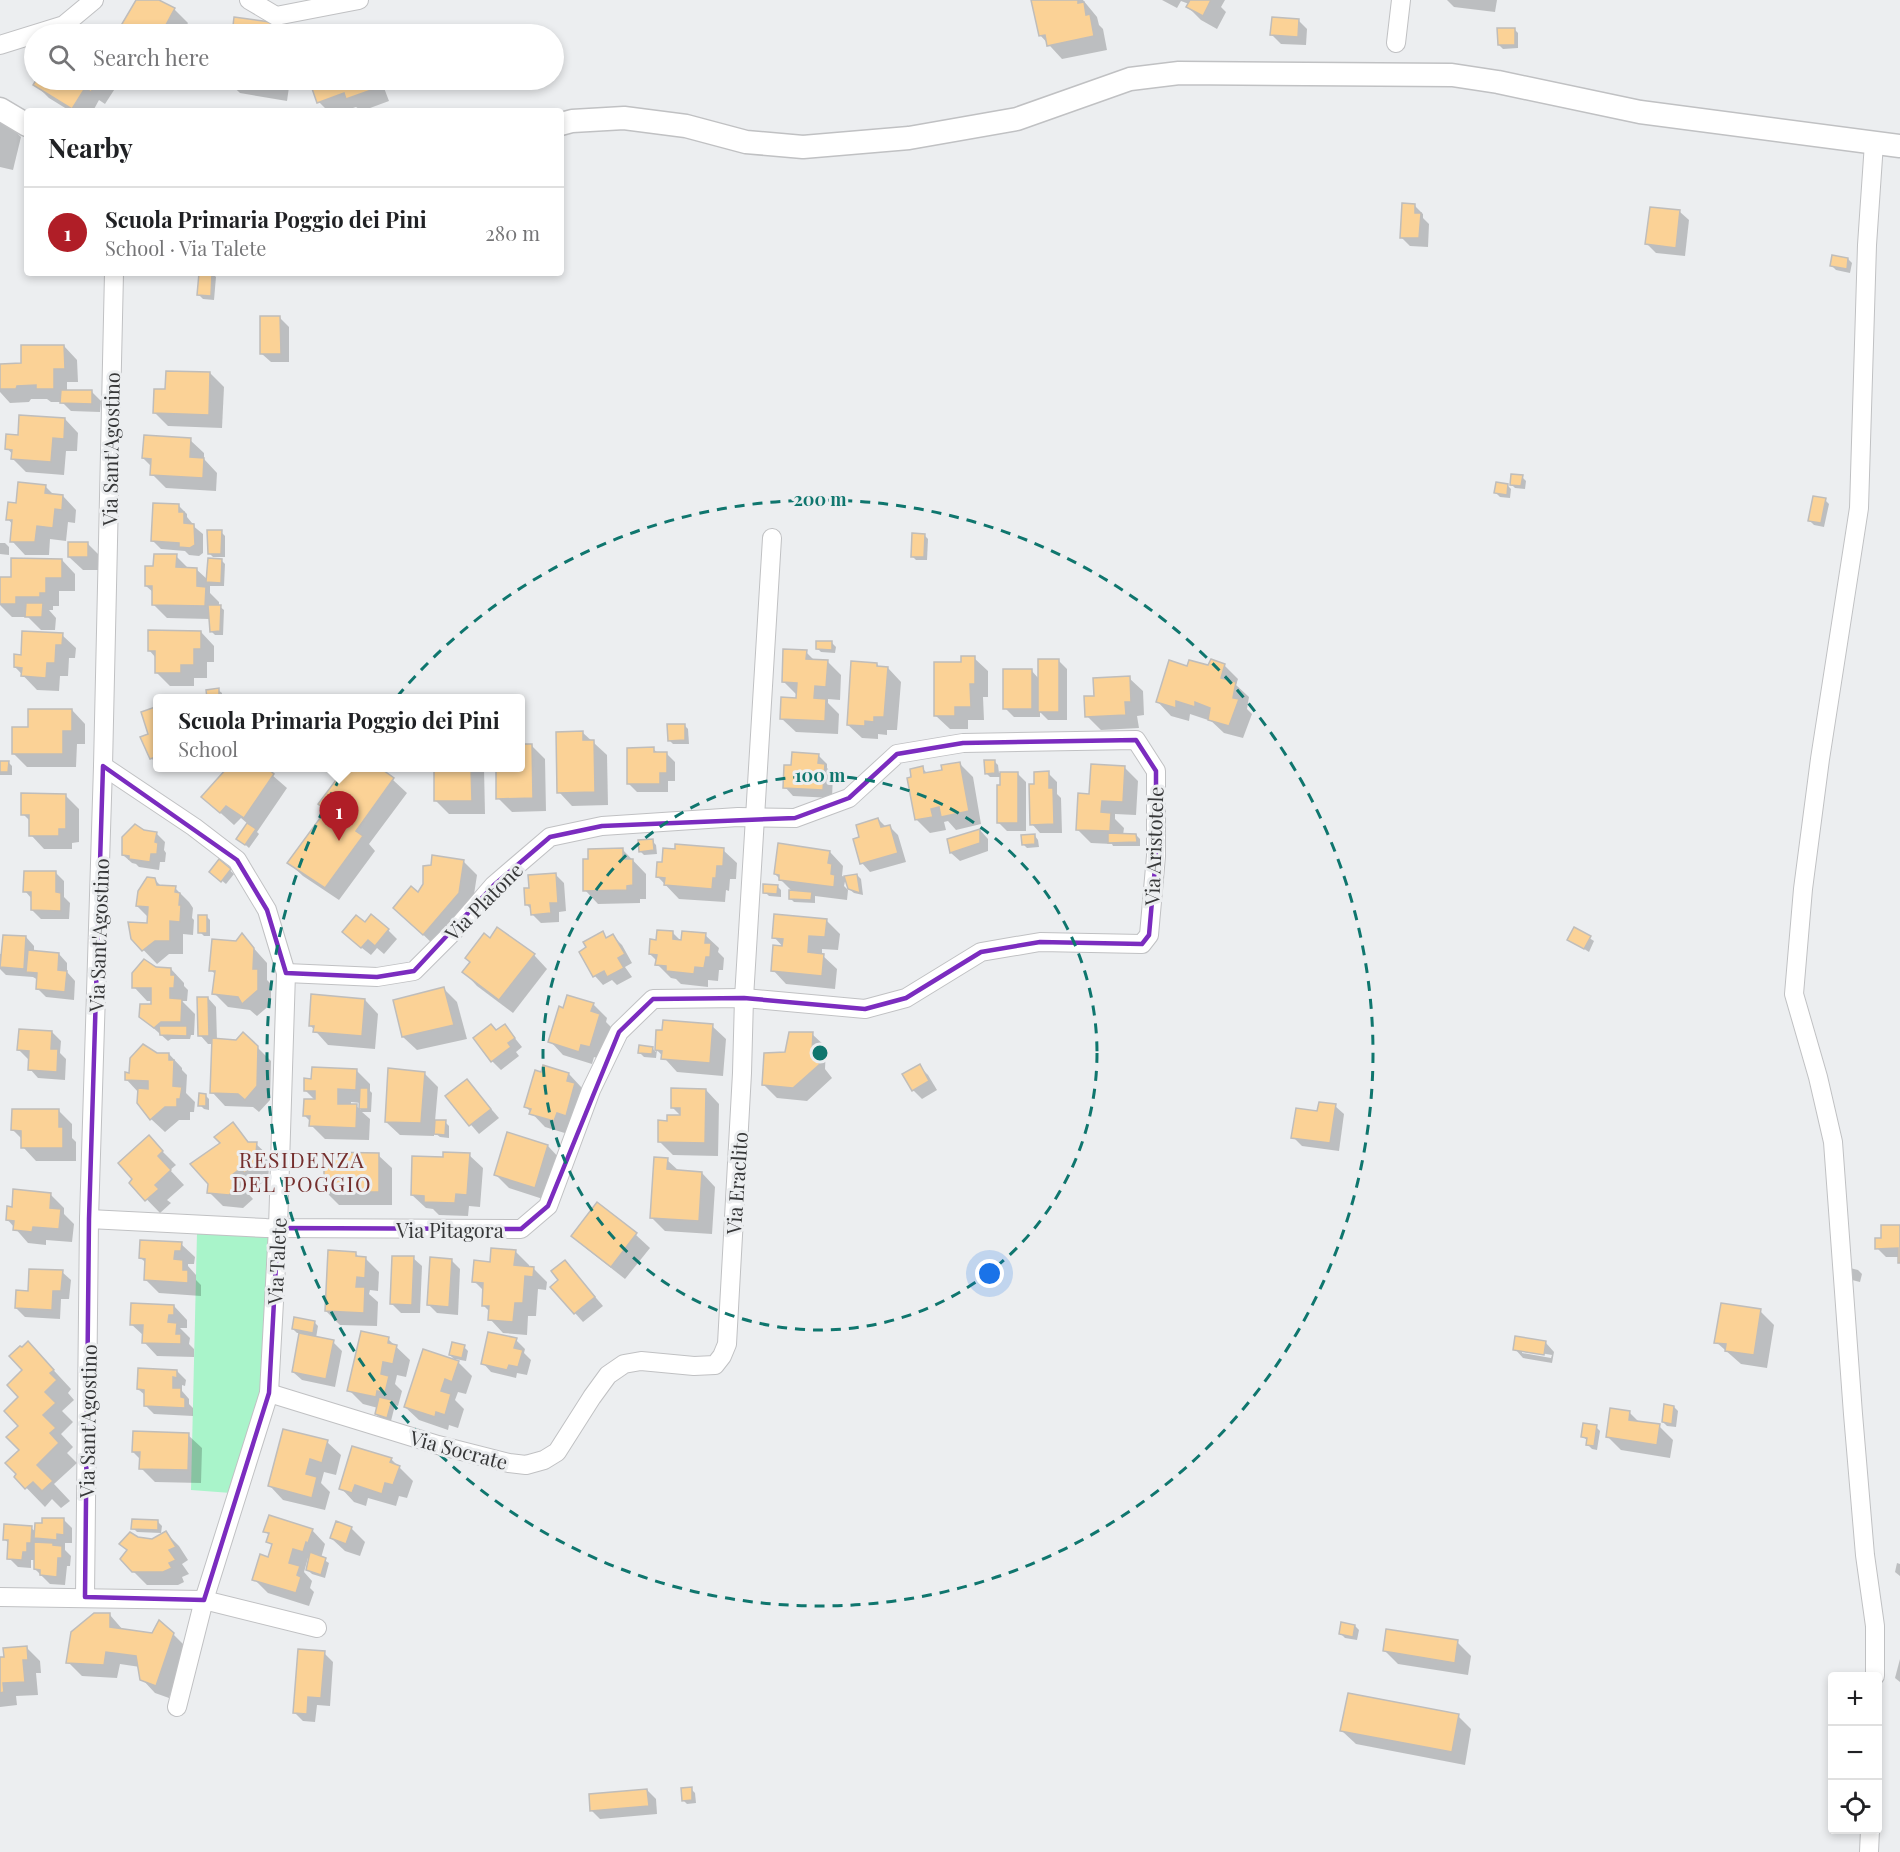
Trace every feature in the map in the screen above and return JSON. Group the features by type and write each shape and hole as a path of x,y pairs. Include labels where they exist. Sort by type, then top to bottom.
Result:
{"street":[{"path":"65,24 94,0"},
{"path":"249,0 276,16 360,0"},
{"path":"1396,43 1401,0"},
{"path":"0,45 24,38"},
{"path":"564,123 624,118 686,126 747,142 803,147 909,138 1017,119 1130,79 1179,73 1452,75 1498,82 1640,112 1900,146"},
{"path":"0,109 24,123"},
{"path":"1874,143 1867,245 1859,508 1818,771 1803,889 1794,994 1818,1077 1833,1142 1865,1555 1875,1626 1875,1672"},
{"name":"Via Sant'Agostino","path":"85,1597 89,1219 103,766 114,276"},
{"name":"Via Eraclito","path":"715,1365 727,1344 754,818 772,538"},
{"name":"Via Aristotele","path":"744,998 865,1009 906,998 981,952 1040,942 1142,944 1149,935 1156,856 1156,771 1136,740 963,743 897,754 849,798 795,818 754,818"},
{"name":"Via Talete","path":"103,766 194,827 237,860 267,910 286,973 278,1228 269,1393 204,1600 177,1707"},
{"name":"Via Platone","path":"286,973 377,977 414,971 494,885 550,837 602,826 754,818"},
{"name":"Via Pitagora","path":"89,1219 278,1228 521,1229 548,1206 591,1090 619,1032 653,999 744,998"},
{"name":"Via Socrate","path":"269,1393 438,1445 509,1463 526,1465 544,1460 557,1452 608,1375 624,1364 641,1361 694,1366 715,1365"},
{"path":"0,1597 204,1600 317,1628"},
{"path":"1869,1852 1870,1834"}],"highlighted area":[{"path":"1136,740 1156,771 1156,856 1149,935 1142,944 1040,942 981,952 906,998 865,1009 744,998 653,999 619,1032 548,1206 521,1229 278,1228 269,1393 204,1600 85,1597 89,1219 103,766 237,860 267,910 286,973 377,977 414,971 494,885 550,837 602,826 795,818 849,798 897,754 963,743"}],"green space":[{"path":"197,1233 272,1233 262,1399 231,1493 191,1490"}],"building":[{"path":"136,0 159,0 175,8 166,24 122,24"},
{"path":"1031,0 1084,2 1086,15 1090,14 1094,36 1047,46 1045,35 1039,36"},
{"path":"1190,0 1211,0 1203,16 1186,7"},
{"path":"234,17 284,24 233,24"},
{"path":"1272,17 1299,19 1298,37 1270,35"},
{"path":"1497,28 1515,28 1515,45 1498,45"},
{"path":"41,90 84,90 73,108"},
{"path":"312,90 371,90 346,99 344,93 317,103"},
{"path":"1402,203 1415,204 1415,213 1421,213 1419,238 1400,238"},
{"path":"1650,207 1680,210 1676,248 1645,244"},
{"path":"1832,255 1848,258 1847,269 1830,266"},
{"path":"199,276 212,276 211,296 197,295"},
{"path":"260,316 280,316 281,354 260,354"},
{"path":"21,345 64,345 65,369 54,369 54,389 36,389 36,385 0,389 0,364 21,363"},
{"path":"166,371 210,372 209,415 153,413 154,389 165,389"},
{"path":"61,390 92,390 92,404 60,403"},
{"path":"19,415 65,418 64,439 53,438 51,462 11,459 12,450 5,449 6,434 18,435"},
{"path":"144,435 191,438 190,457 204,458 203,478 150,475 151,459 142,458"},
{"path":"1511,474 1523,475 1521,486 1510,485"},
{"path":"18,482 46,485 45,493 63,495 62,510 55,509 53,528 37,526 35,542 10,542 12,520 6,520 8,502 16,503"},
{"path":"1496,482 1508,484 1507,495 1494,493"},
{"path":"1813,496 1826,498 1821,523 1808,521"},
{"path":"153,503 179,504 179,512 184,512 184,523 194,524 195,545 190,548 179,547 179,543 151,541"},
{"path":"207,530 222,530 221,554 208,554"},
{"path":"912,533 925,534 924,557 911,557"},
{"path":"68,542 88,542 88,557 68,557"},
{"path":"154,554 177,554 176,567 197,568 197,586 206,587 205,606 152,605 152,586 145,586 145,566 153,566"},
{"path":"11,558 62,559 62,578 46,578 46,593 40,593 40,597 16,597 16,604 0,604 0,577 11,577"},
{"path":"208,558 222,559 221,583 206,582"},
{"path":"26,603 43,603 42,617 25,617"},
{"path":"208,605 221,605 220,631 210,632"},
{"path":"148,630 201,631 201,649 194,649 194,665 181,665 181,673 155,673 155,651 148,651"},
{"path":"22,631 63,633 62,645 56,645 55,663 47,663 46,678 21,676 22,668 14,667 14,654 21,655"},
{"path":"816,641 832,641 832,650 816,649"},
{"path":"783,649 807,650 806,659 828,660 826,687 815,686 814,698 826,699 825,721 780,719 781,697 796,698 797,683 782,682"},
{"path":"961,656 975,656 975,684 970,684 971,707 955,707 955,716 934,716 934,662 961,662"},
{"path":"1038,659 1059,659 1059,712 1038,712"},
{"path":"1211,659 1225,664 1221,678 1236,682 1233,698 1239,699 1229,726 1208,720 1210,708 1195,702 1195,707 1176,701 1176,708 1156,702 1169,660 1187,666 1189,660 1208,665"},
{"path":"851,661 877,663 877,666 888,667 884,717 874,717 874,722 865,721 865,726 847,725"},
{"path":"1003,669 1032,669 1032,709 1003,709"},
{"path":"1130,676 1131,702 1125,702 1126,715 1085,717 1084,696 1094,696 1093,678"},
{"path":"219,688 219,694 206,694 206,690"},
{"path":"153,708 153,758 150,759 140,737 148,734 141,712"},
{"path":"28,709 72,709 72,731 63,731 63,754 12,754 12,727 28,727"},
{"path":"667,724 685,724 685,740 668,741"},
{"path":"583,731 583,740 594,740 595,792 557,793 556,732"},
{"path":"525,744 532,744 533,798 496,799 496,772 525,772"},
{"path":"654,747 654,752 667,752 667,773 660,773 660,784 627,784 627,748"},
{"path":"792,752 819,754 818,763 825,764 823,790 783,788 784,765 791,765"},
{"path":"984,760 995,760 995,773 985,774"},
{"path":"0,761 9,761 8,772 0,772"},
{"path":"960,762 969,811 941,817 939,807 931,809 933,817 915,820 907,778 911,777 910,769 923,766 924,773 942,770 941,765"},
{"path":"1091,764 1125,766 1123,802 1102,801 1101,812 1111,813 1110,831 1076,830 1078,793 1089,794"},
{"path":"1049,771 1049,788 1053,788 1054,824 1030,825 1029,784 1034,784 1034,772"},
{"path":"223,772 272,772 274,774 244,818 226,806 220,813 201,797"},
{"path":"342,772 386,772 394,778 356,831 363,836 325,888 287,863 326,810 318,804"},
{"path":"434,772 471,772 472,801 434,801"},
{"path":"1000,772 1018,772 1018,823 997,823 997,785 1000,785"},
{"path":"21,793 66,794 66,829 59,829 59,836 29,836 29,815 21,815"},
{"path":"878,818 881,827 890,825 898,853 860,864 853,839 859,837 856,825"},
{"path":"247,823 256,829 245,845 236,839"},
{"path":"135,824 144,830 157,832 155,842 158,843 157,854 151,854 150,862 129,859 129,856 122,855 122,837"},
{"path":"980,829 980,843 950,853 947,839"},
{"path":"1108,833 1136,834 1137,842 1108,843"},
{"path":"1035,834 1035,844 1022,845 1021,835"},
{"path":"653,839 654,850 639,852 638,840"},
{"path":"778,843 830,851 828,863 832,864 831,874 835,875 834,887 779,880 779,875 774,874"},
{"path":"675,844 724,848 723,866 717,866 712,889 664,885 665,878 656,877 657,862 662,862 663,848 675,849"},
{"path":"623,848 623,859 633,859 633,885 627,886 627,890 583,891 583,859 588,859 588,849"},
{"path":"432,855 464,860 459,893 423,935 393,908 411,886 418,892 423,884 423,866 431,865"},
{"path":"219,859 231,869 221,882 209,872"},
{"path":"24,871 56,871 56,892 61,893 61,911 31,910 31,892 23,892"},
{"path":"556,873 558,903 550,903 551,913 531,915 530,905 525,905 524,888 529,888 528,875"},
{"path":"857,874 860,893 848,889 844,876"},
{"path":"147,877 155,878 157,885 176,886 175,892 180,893 180,922 170,921 170,941 155,941 142,951 131,939 128,922 147,923 148,907 136,906 138,891"},
{"path":"763,884 778,885 777,894 763,893"},
{"path":"789,890 812,892 811,900 789,899"},
{"path":"371,914 389,929 375,946 368,940 361,948 342,932 356,915 365,922"},
{"path":"774,914 827,919 825,937 809,936 808,952 824,954 822,976 771,971 773,945 782,946 783,939 772,938"},
{"path":"198,915 207,915 207,933 198,933"},
{"path":"497,927 535,954 499,1000 462,972 470,962 465,958 484,933 490,938"},
{"path":"1574,927 1591,936 1584,949 1567,940"},
{"path":"657,930 673,931 673,939 681,940 682,931 706,933 705,943 711,943 710,957 706,957 704,968 695,967 694,974 666,971 666,966 655,965 657,955 649,954 650,939 656,940"},
{"path":"603,931 606,938 613,934 625,954 618,958 624,968 607,977 604,971 593,977 579,952 586,947 583,942"},
{"path":"242,933 254,948 253,969 258,969 258,990 242,1004 238,997 212,994 215,971 209,971 212,939 236,941"},
{"path":"3,935 26,936 24,969 0,967"},
{"path":"28,950 59,953 58,970 67,971 65,992 36,989 37,973 26,972"},
{"path":"144,959 156,967 171,968 171,975 175,975 174,988 170,988 170,998 182,999 181,1022 161,1022 154,1028 139,1017 140,1004 151,1004 151,988 132,988 132,973"},
{"path":"444,987 454,1025 402,1037 393,1000"},
{"path":"311,994 365,999 362,1036 313,1032 314,1026 309,1026"},
{"path":"567,995 594,1003 591,1011 600,1014 590,1047 581,1045 579,1052 548,1042 559,1006 563,1008"},
{"path":"197,997 208,997 209,1036 198,1036"},
{"path":"663,1020 713,1024 710,1063 661,1059 662,1051 655,1050 656,1030 662,1030"},
{"path":"491,1024 496,1030 505,1024 515,1038 508,1043 511,1047 491,1062 473,1038"},
{"path":"159,1026 187,1026 187,1036 160,1035"},
{"path":"19,1029 52,1031 51,1049 58,1049 57,1072 28,1070 29,1051 17,1050"},
{"path":"243,1032 258,1046 257,1086 245,1100 238,1094 210,1093 212,1038 236,1040"},
{"path":"789,1032 813,1032 812,1054 820,1064 793,1088 762,1085 764,1053 785,1052"},
{"path":"143,1044 157,1053 169,1053 169,1060 174,1060 173,1086 182,1087 180,1099 177,1099 177,1107 165,1107 150,1120 137,1103 138,1088 148,1089 148,1081 125,1080 125,1072 129,1073 130,1058"},
{"path":"639,1045 653,1047 652,1054 638,1053"},
{"path":"920,1064 929,1081 912,1091 902,1074"},
{"path":"543,1065 569,1073 567,1081 575,1083 566,1116 557,1113 554,1121 529,1114 531,1109 524,1107 535,1070 541,1072"},
{"path":"312,1067 357,1069 356,1090 338,1089 338,1104 357,1104 356,1128 309,1126 310,1116 303,1116 304,1099 315,1099 315,1091 304,1091 304,1078 311,1079"},
{"path":"388,1068 425,1072 421,1123 385,1122"},
{"path":"467,1079 491,1109 469,1126 445,1096"},
{"path":"360,1088 368,1088 368,1109 359,1109"},
{"path":"671,1088 706,1089 705,1143 658,1142 658,1120 667,1121 667,1115 680,1115 680,1108 671,1108"},
{"path":"199,1093 206,1094 206,1106 198,1106"},
{"path":"1319,1102 1336,1104 1330,1143 1291,1138 1296,1108 1317,1111"},
{"path":"12,1109 59,1109 59,1127 63,1127 63,1148 21,1148 21,1131 11,1130"},
{"path":"435,1120 446,1120 445,1135 434,1134"},
{"path":"233,1122 248,1142 257,1142 255,1165 244,1173 241,1168 232,1175 241,1184 229,1195 207,1193 208,1184 190,1164 220,1143 214,1137"},
{"path":"507,1132 548,1145 535,1188 494,1175"},
{"path":"149,1135 163,1151 158,1156 171,1170 155,1185 159,1189 145,1201 129,1183 132,1179 118,1163"},
{"path":"324,1152 379,1153 379,1192 324,1192"},
{"path":"443,1152 470,1153 467,1195 456,1194 455,1203 424,1202 424,1196 411,1195 412,1156 443,1157"},
{"path":"654,1157 668,1158 667,1169 702,1172 699,1221 650,1218"},
{"path":"13,1189 51,1193 50,1208 61,1209 59,1229 33,1227 32,1232 13,1230 14,1221 6,1220 7,1206 12,1207"},
{"path":"597,1202 637,1233 611,1267 571,1236"},
{"path":"1881,1225 1900,1225 1900,1263 1898,1263 1898,1248 1875,1249 1875,1238 1881,1238"},
{"path":"140,1240 182,1242 181,1251 175,1251 174,1259 183,1260 183,1270 188,1270 188,1283 144,1280 145,1259 139,1258"},
{"path":"491,1248 516,1250 514,1265 534,1267 533,1277 525,1276 523,1303 515,1303 513,1322 488,1320 489,1306 482,1306 483,1283 472,1282 474,1260 490,1262"},
{"path":"328,1250 356,1252 356,1256 366,1257 365,1278 357,1277 356,1287 365,1287 364,1313 325,1311"},
{"path":"392,1256 414,1256 412,1305 390,1304"},
{"path":"430,1257 452,1259 449,1307 427,1305"},
{"path":"565,1260 595,1297 574,1314 550,1287 558,1280 551,1271"},
{"path":"29,1269 63,1270 61,1291 53,1291 52,1310 15,1308 16,1290 28,1291"},
{"path":"131,1303 174,1305 174,1315 169,1315 168,1322 177,1323 176,1334 181,1334 181,1344 142,1343 143,1325 130,1325"},
{"path":"1721,1303 1761,1309 1754,1355 1725,1351 1726,1344 1714,1343"},
{"path":"294,1317 315,1321 313,1333 292,1329"},
{"path":"361,1331 389,1337 388,1343 397,1345 393,1364 383,1362 381,1374 389,1376 385,1393 377,1391 376,1397 347,1391"},
{"path":"488,1332 517,1338 514,1348 523,1350 518,1367 509,1365 507,1370 481,1364"},
{"path":"299,1333 334,1340 326,1379 292,1372"},
{"path":"1515,1336 1546,1341 1544,1355 1513,1350"},
{"path":"28,1341 54,1370 50,1373 57,1380 45,1392 56,1403 43,1415 56,1428 50,1433 59,1443 37,1465 53,1481 42,1491 33,1482 25,1489 14,1477 16,1474 5,1463 19,1450 6,1437 18,1426 4,1411 18,1397 7,1385 22,1370 9,1356"},
{"path":"452,1342 465,1345 462,1358 449,1355"},
{"path":"423,1349 459,1361 452,1382 445,1379 441,1391 451,1394 445,1415 436,1412 435,1417 404,1407"},
{"path":"138,1368 177,1370 177,1378 173,1377 173,1388 181,1388 181,1397 185,1398 185,1408 144,1406 144,1390 137,1389"},
{"path":"379,1397 392,1400 387,1418 375,1414"},
{"path":"1664,1404 1674,1406 1672,1424 1662,1422"},
{"path":"1610,1408 1630,1411 1629,1420 1660,1424 1657,1445 1606,1437"},
{"path":"1583,1423 1597,1425 1594,1446 1586,1445 1587,1438 1581,1437"},
{"path":"283,1429 328,1440 322,1463 310,1459 306,1474 317,1477 312,1498 268,1486"},
{"path":"133,1431 189,1433 188,1470 139,1469 140,1452 132,1452"},
{"path":"352,1446 392,1458 390,1462 400,1466 393,1485 385,1483 382,1494 355,1485 352,1493 339,1489"},
{"path":"269,1515 313,1529 303,1552 293,1549 289,1563 300,1566 297,1575 301,1577 296,1593 252,1580 260,1554 268,1557 272,1544 266,1542 269,1533 263,1532"},
{"path":"42,1518 64,1518 64,1535 57,1534 57,1540 34,1538 35,1523 42,1523"},
{"path":"132,1519 158,1520 158,1530 131,1529"},
{"path":"336,1521 352,1527 346,1544 330,1538"},
{"path":"4,1524 32,1526 31,1543 27,1543 27,1552 23,1552 22,1560 7,1559 8,1540 3,1540"},
{"path":"166,1531 176,1547 169,1550 176,1560 169,1563 172,1568 163,1572 132,1572 120,1559 127,1550 119,1544 130,1532 138,1537 152,1539"},
{"path":"34,1542 62,1546 62,1558 58,1558 57,1577 40,1575 40,1570 34,1569"},
{"path":"310,1552 326,1558 321,1575 306,1570"},
{"path":"94,1613 110,1613 110,1627 152,1633 159,1620 174,1633 156,1686 140,1680 136,1656 106,1652 104,1665 66,1663 71,1632"},
{"path":"1341,1622 1355,1625 1353,1637 1339,1634"},
{"path":"1386,1629 1458,1640 1455,1663 1383,1651"},
{"path":"27,1646 28,1660 23,1660 25,1682 3,1683 4,1692 0,1693 0,1657 4,1657 3,1648"},
{"path":"298,1649 325,1651 321,1698 308,1697 307,1714 293,1713"},
{"path":"1348,1693 1459,1714 1452,1752 1340,1731"},
{"path":"692,1787 692,1800 682,1801 681,1788"},
{"path":"647,1789 649,1806 590,1811 589,1794"}],"place":[{"name":"Scuola Primaria Poggio dei Pini","path":"339,841"}],"district":[{"name":"RESIDENZA DEL POGGIO","path":"302,1171"}]}
